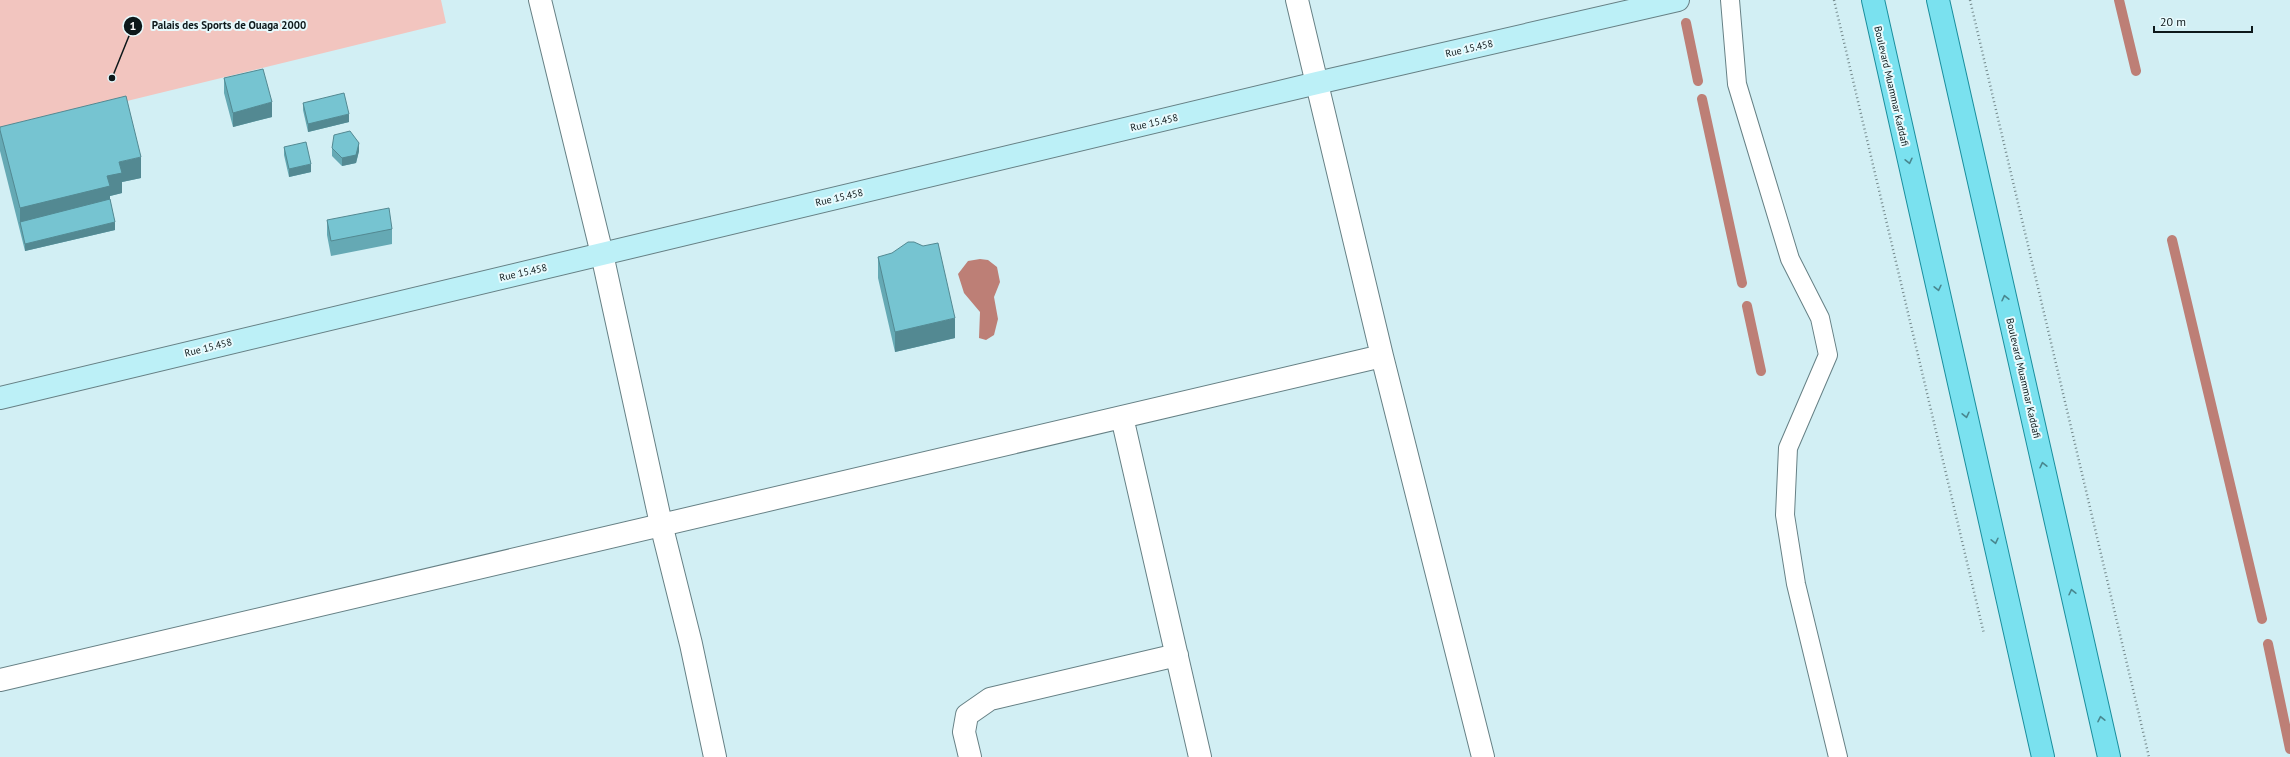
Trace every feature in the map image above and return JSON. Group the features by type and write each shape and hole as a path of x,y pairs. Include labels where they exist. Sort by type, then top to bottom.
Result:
{"main road":[{"name":"Rue 15.458","path":"0,398 1317,83 1678,0"},
{"name":"Boulevard Muammar Kaddafi","path":"1873,0 2043,757"},
{"name":"Boulevard Muammar Kaddafi","path":"1938,0 2109,757"}],"street":[{"path":"540,0 602,254 661,524 691,644 715,757"},
{"path":"1297,0 1382,356 1483,757"},
{"path":"0,680 1382,356"},
{"path":"1122,417 1200,757"},
{"path":"970,757 964,732 967,715 990,699 1177,654"}],"lane":[{"path":"1730,0 1737,84 1790,259 1820,318 1828,355 1788,448 1785,515 1796,584 1838,757"}],"path":[{"path":"1834,0 1986,641"},
{"path":"1970,0 2149,757"}],"shaded area":[{"path":"0,0 441,0 446,23 0,132"},
{"path":"980,259 988,260 997,267 1000,282 994,297 998,319 994,335 986,340 979,338 980,312 964,293 958,274 968,261"}],"building":[{"path":"263,69 272,102 233,113 224,78"},
{"path":"344,93 349,114 308,124 303,103"},
{"path":"126,96 141,157 119,162 122,173 107,176 110,186 20,208 0,127"},
{"path":"350,131 359,143 356,155 342,158 332,148 334,135"},
{"path":"306,142 311,164 289,169 284,147"},
{"path":"110,199 115,222 25,244 20,222"},
{"path":"389,208 392,229 331,241 327,220"},
{"path":"908,242 914,242 923,246 938,243 955,318 895,332 878,257 892,253"}],"waterway":[{"path":"2119,0 2136,71"},
{"path":"1686,23 1698,81"},
{"path":"1702,99 1742,283"},
{"path":"2172,240 2262,619"},
{"path":"1747,306 1761,371"},
{"path":"2268,644 2290,749"}],"place":[{"name":"Palais des Sports de Ouaga 2000","path":"112,78"}]}
